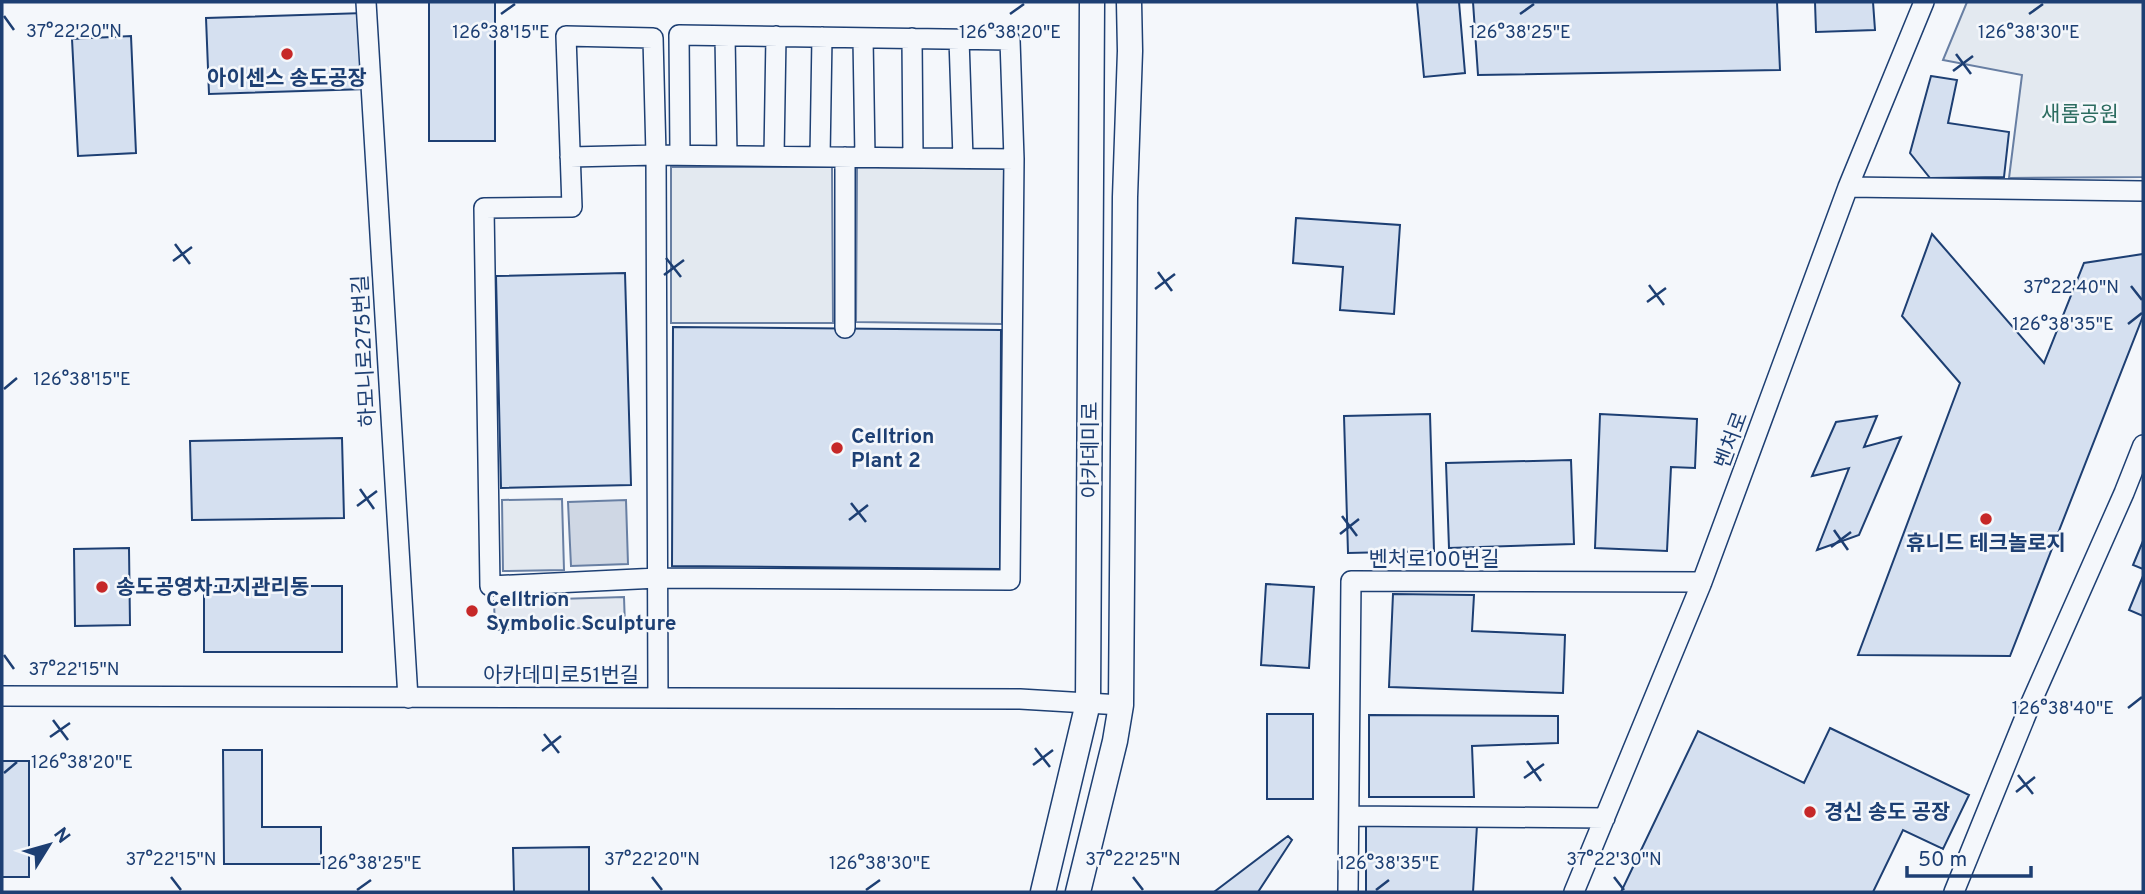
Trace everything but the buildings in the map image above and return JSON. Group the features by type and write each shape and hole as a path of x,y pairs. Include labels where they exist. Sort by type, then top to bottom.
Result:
{"main road":[{"name":"아카데미로","path":"1043,892 1088,703 1092,2"},
{"name":"아카데미로","path":"1078,892 1115,741 1121,705 1129,2"}],"street":[{"name":"하모니로275번길","path":"366,2 408,698"},
{"name":"벤처로","path":"1574,892 1702,582 1848,187 1924,2"},
{"path":"658,698 658,578 656,155 653,38 566,36 572,207 484,208 490,586 658,578 1010,580 1014,159 1010,40 679,35 680,155"},
{"path":"725,36 727,156"},
{"path":"774,156 776,36"},
{"path":"820,157 822,37"},
{"path":"863,38 865,157"},
{"path":"912,38 913,158"},
{"path":"959,39 963,158"},
{"path":"570,157 680,155 1014,159"},
{"path":"845,157 845,328"},
{"path":"1848,187 2143,191"},
{"path":"1954,892 2030,705 2134,493 2143,445"},
{"name":"벤처로100번길","path":"1348,892 1351,582 1702,582"},
{"name":"아카데미로51번길","path":"2,695 1020,699 1121,705"},
{"path":"1349,817 1605,818"}],"green space":[{"name":"새롬공원","path":"1967,2 2143,2 2143,177 2009,178 2022,75 1943,60"},
{"path":"671,167 832,167 833,323 671,323"},
{"path":"857,167 1004,169 1002,324 856,322"},
{"path":"562,499 564,570 503,571 502,500"}],"shaded area":[{"path":"626,500 628,564 571,566 568,502"},
{"path":"624,597 625,627 495,630 494,601"}],"place":[{"name":"아이센스 송도공장","path":"287,54"},
{"name":"Celltrion Plant 2","path":"837,448"},
{"name":"휴니드 테크놀로지","path":"1986,519"},
{"name":"송도공영차고지관리동","path":"102,587"},
{"name":"Celltrion Symbolic Sculpture","path":"472,611"},
{"name":"경신 송도 공장","path":"1810,812"}]}
